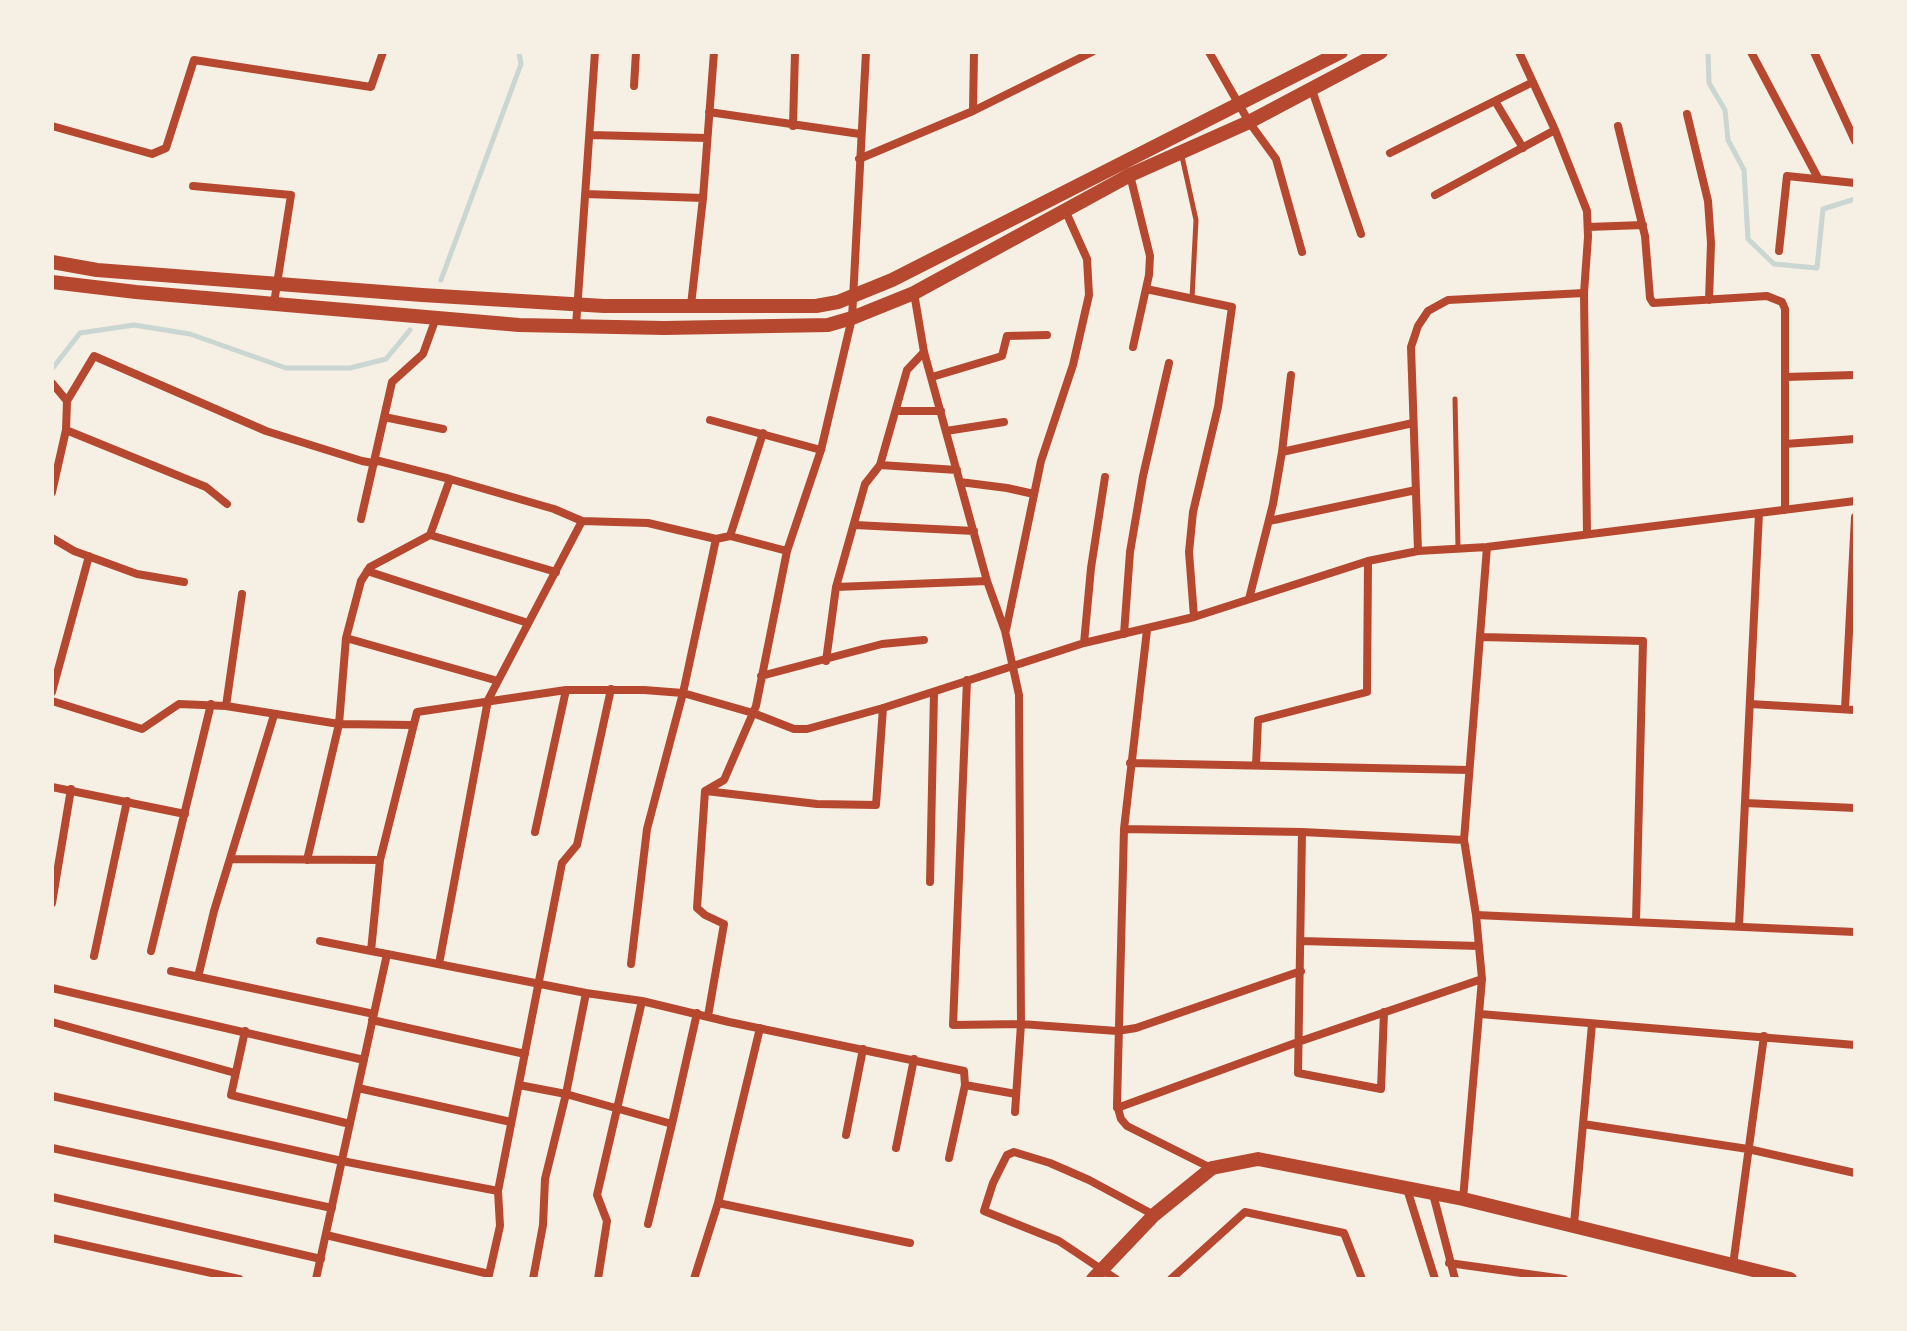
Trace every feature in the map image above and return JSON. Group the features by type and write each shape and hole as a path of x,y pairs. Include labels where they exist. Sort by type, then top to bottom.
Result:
{"main road":[{"path":"52,262 97,270 577,304 803,307 838,302 892,280 1341,52"},
{"path":"52,282 519,325 828,325 914,293 1130,175 1249,122 1381,52"},
{"path":"1098,1274 1154,1215 1212,1168 1258,1159 1574,1224 1790,1279"}],"street":[{"path":"52,126 152,154 166,148 194,60 371,87 383,52"},
{"path":"576,326 595,52"},
{"path":"634,86 636,52"},
{"path":"691,305 714,52"},
{"path":"793,126 795,52"},
{"path":"705,791 724,780 753,713 787,551 821,450 852,318 866,52"},
{"path":"973,111 974,52"},
{"path":"859,159 973,111 1092,52"},
{"path":"1209,52 1249,122 1276,159 1302,252"},
{"path":"1519,52 1555,130 1587,211 1584,293 1587,534"},
{"path":"1751,52 1818,178"},
{"path":"1814,52 1855,141"},
{"path":"1390,153 1533,82"},
{"path":"1312,90 1361,234"},
{"path":"1495,101 1523,148"},
{"path":"709,112 860,134"},
{"path":"1687,114 1708,201 1711,243 1709,300"},
{"path":"1618,126 1643,225 1653,303 1767,296 1782,302 1785,309 1785,510"},
{"path":"1435,195 1555,130"},
{"path":"591,135 707,138"},
{"path":"1130,175 1149,248 1150,266 1133,347"},
{"path":"1779,251 1785,178 1789,175 1855,183"},
{"path":"193,186 291,195 274,303"},
{"path":"585,194 703,198"},
{"path":"1005,631 1041,461 1073,365 1089,295 1087,259 1065,210"},
{"path":"1588,227 1643,225"},
{"path":"1146,289 1232,307 1218,407 1193,512 1189,552 1194,617"},
{"path":"914,293 924,352 987,581 1005,631 1019,695 1021,1024 1015,1112"},
{"path":"1418,551 1411,347 1418,326 1428,311 1448,300 1584,293"},
{"path":"361,519 392,382 423,354 436,318"},
{"path":"932,377 1002,356 1007,336 1047,335"},
{"path":"826,661 836,587 865,484 880,465 907,370 924,352"},
{"path":"52,492 66,430 67,401 94,356 266,431 373,463 379,461 450,479 554,509 582,521 648,523 716,539 730,536 787,551"},
{"path":"1124,634 1130,552 1143,476 1169,363"},
{"path":"1249,599 1269,521 1282,452 1291,375"},
{"path":"1785,377 1855,375"},
{"path":"52,383 67,401"},
{"path":"896,411 941,411"},
{"path":"384,417 443,429"},
{"path":"710,420 821,450"},
{"path":"946,431 1004,422"},
{"path":"1282,452 1413,423"},
{"path":"66,430 206,487 227,504"},
{"path":"730,536 763,433"},
{"path":"1785,444 1855,439"},
{"path":"880,465 957,470"},
{"path":"1084,643 1091,568 1105,477"},
{"path":"307,860 339,724 346,638 361,581 367,571 381,560 430,535 450,479"},
{"path":"960,482 1034,494"},
{"path":"1269,521 1416,490"},
{"path":"371,951 380,860 417,712 566,690 611,689 683,693 753,713 794,729 807,729 883,708 1084,643 1194,617 1368,561 1418,551 1487,547 1855,501"},
{"path":"1739,926 1759,513"},
{"path":"1845,709 1853,610 1855,517"},
{"path":"439,964 488,700 582,521"},
{"path":"855,525 974,531"},
{"path":"430,535 556,572"},
{"path":"52,538 74,551 137,574 184,582"},
{"path":"631,964 647,829 683,693 716,539"},
{"path":"1463,1199 1482,979 1464,840 1487,547"},
{"path":"52,692 89,556"},
{"path":"1256,765 1258,720 1367,692 1368,561"},
{"path":"367,571 528,623"},
{"path":"836,587 987,581"},
{"path":"226,706 242,594"},
{"path":"1147,630 1124,829 1117,1108 1127,1126 1212,1168"},
{"path":"1481,637 1643,641 1636,922"},
{"path":"346,638 498,681"},
{"path":"761,676 882,644 924,640"},
{"path":"967,680 953,1025 1021,1024 1117,1031 1136,1028 1301,971"},
{"path":"326,1235 489,1277 500,1226 498,1191 562,863 577,845 611,689"},
{"path":"535,832 566,690"},
{"path":"930,882 934,692"},
{"path":"52,701 142,729 179,704 211,704 339,724 412,725"},
{"path":"151,951 211,704"},
{"path":"1750,704 1855,710"},
{"path":"705,791 817,804 876,805 883,708"},
{"path":"198,977 214,911 274,715"},
{"path":"1130,763 1469,770"},
{"path":"52,787 185,814"},
{"path":"52,903 71,789"},
{"path":"705,791 697,908 724,924 708,1016"},
{"path":"94,956 127,801"},
{"path":"1745,803 1855,808"},
{"path":"1124,829 1302,832 1464,840"},
{"path":"1302,832 1298,1073 1381,1089 1384,1012"},
{"path":"231,859 380,860"},
{"path":"1476,915 1855,932"},
{"path":"320,941 642,1001 964,1071 965,1085 949,1158"},
{"path":"1301,941 1479,946"},
{"path":"316,1279 387,954"},
{"path":"171,971 525,1054"},
{"path":"1117,1108 1482,979"},
{"path":"52,988 364,1060"},
{"path":"533,1279 543,1225 545,1179 586,993"},
{"path":"598,1279 607,1221 597,1195 642,1001"},
{"path":"648,1224 697,1013"},
{"path":"1480,1014 1855,1045"},
{"path":"52,1022 235,1073"},
{"path":"1574,1224 1592,1024"},
{"path":"694,1279 718,1203 760,1028"},
{"path":"245,1031 231,1095 350,1124"},
{"path":"1733,1265 1764,1036"},
{"path":"846,1135 863,1049"},
{"path":"896,1148 914,1059"},
{"path":"519,1085 566,1094 672,1124"},
{"path":"965,1085 1016,1094"},
{"path":"358,1088 511,1122"},
{"path":"52,1096 342,1161 498,1191"},
{"path":"1583,1124 1748,1149 1855,1173"},
{"path":"52,1148 332,1208"},
{"path":"1116,1279 1098,1274 1059,1241 984,1211 1007,1155 1014,1152 1050,1163 1154,1215"},
{"path":"1407,1189 1435,1279"},
{"path":"1433,1194 1455,1279"},
{"path":"52,1197 321,1259"},
{"path":"718,1203 910,1243"},
{"path":"1171,1279 1245,1212 1344,1233 1362,1279"},
{"path":"52,1238 239,1279"},
{"path":"1449,1263 1564,1279"}],"lane":[{"path":"1181,152 1196,220 1192,298"},
{"path":"1455,399 1458,548"}],"waterway":[{"path":"441,280 521,64 519,52"},
{"path":"1708,52 1709,83 1725,110 1728,140 1744,170 1748,239 1774,264 1817,268 1823,209 1855,199"},
{"path":"52,369 80,333 134,325 190,334 286,368 350,368 386,359 410,330"}]}
